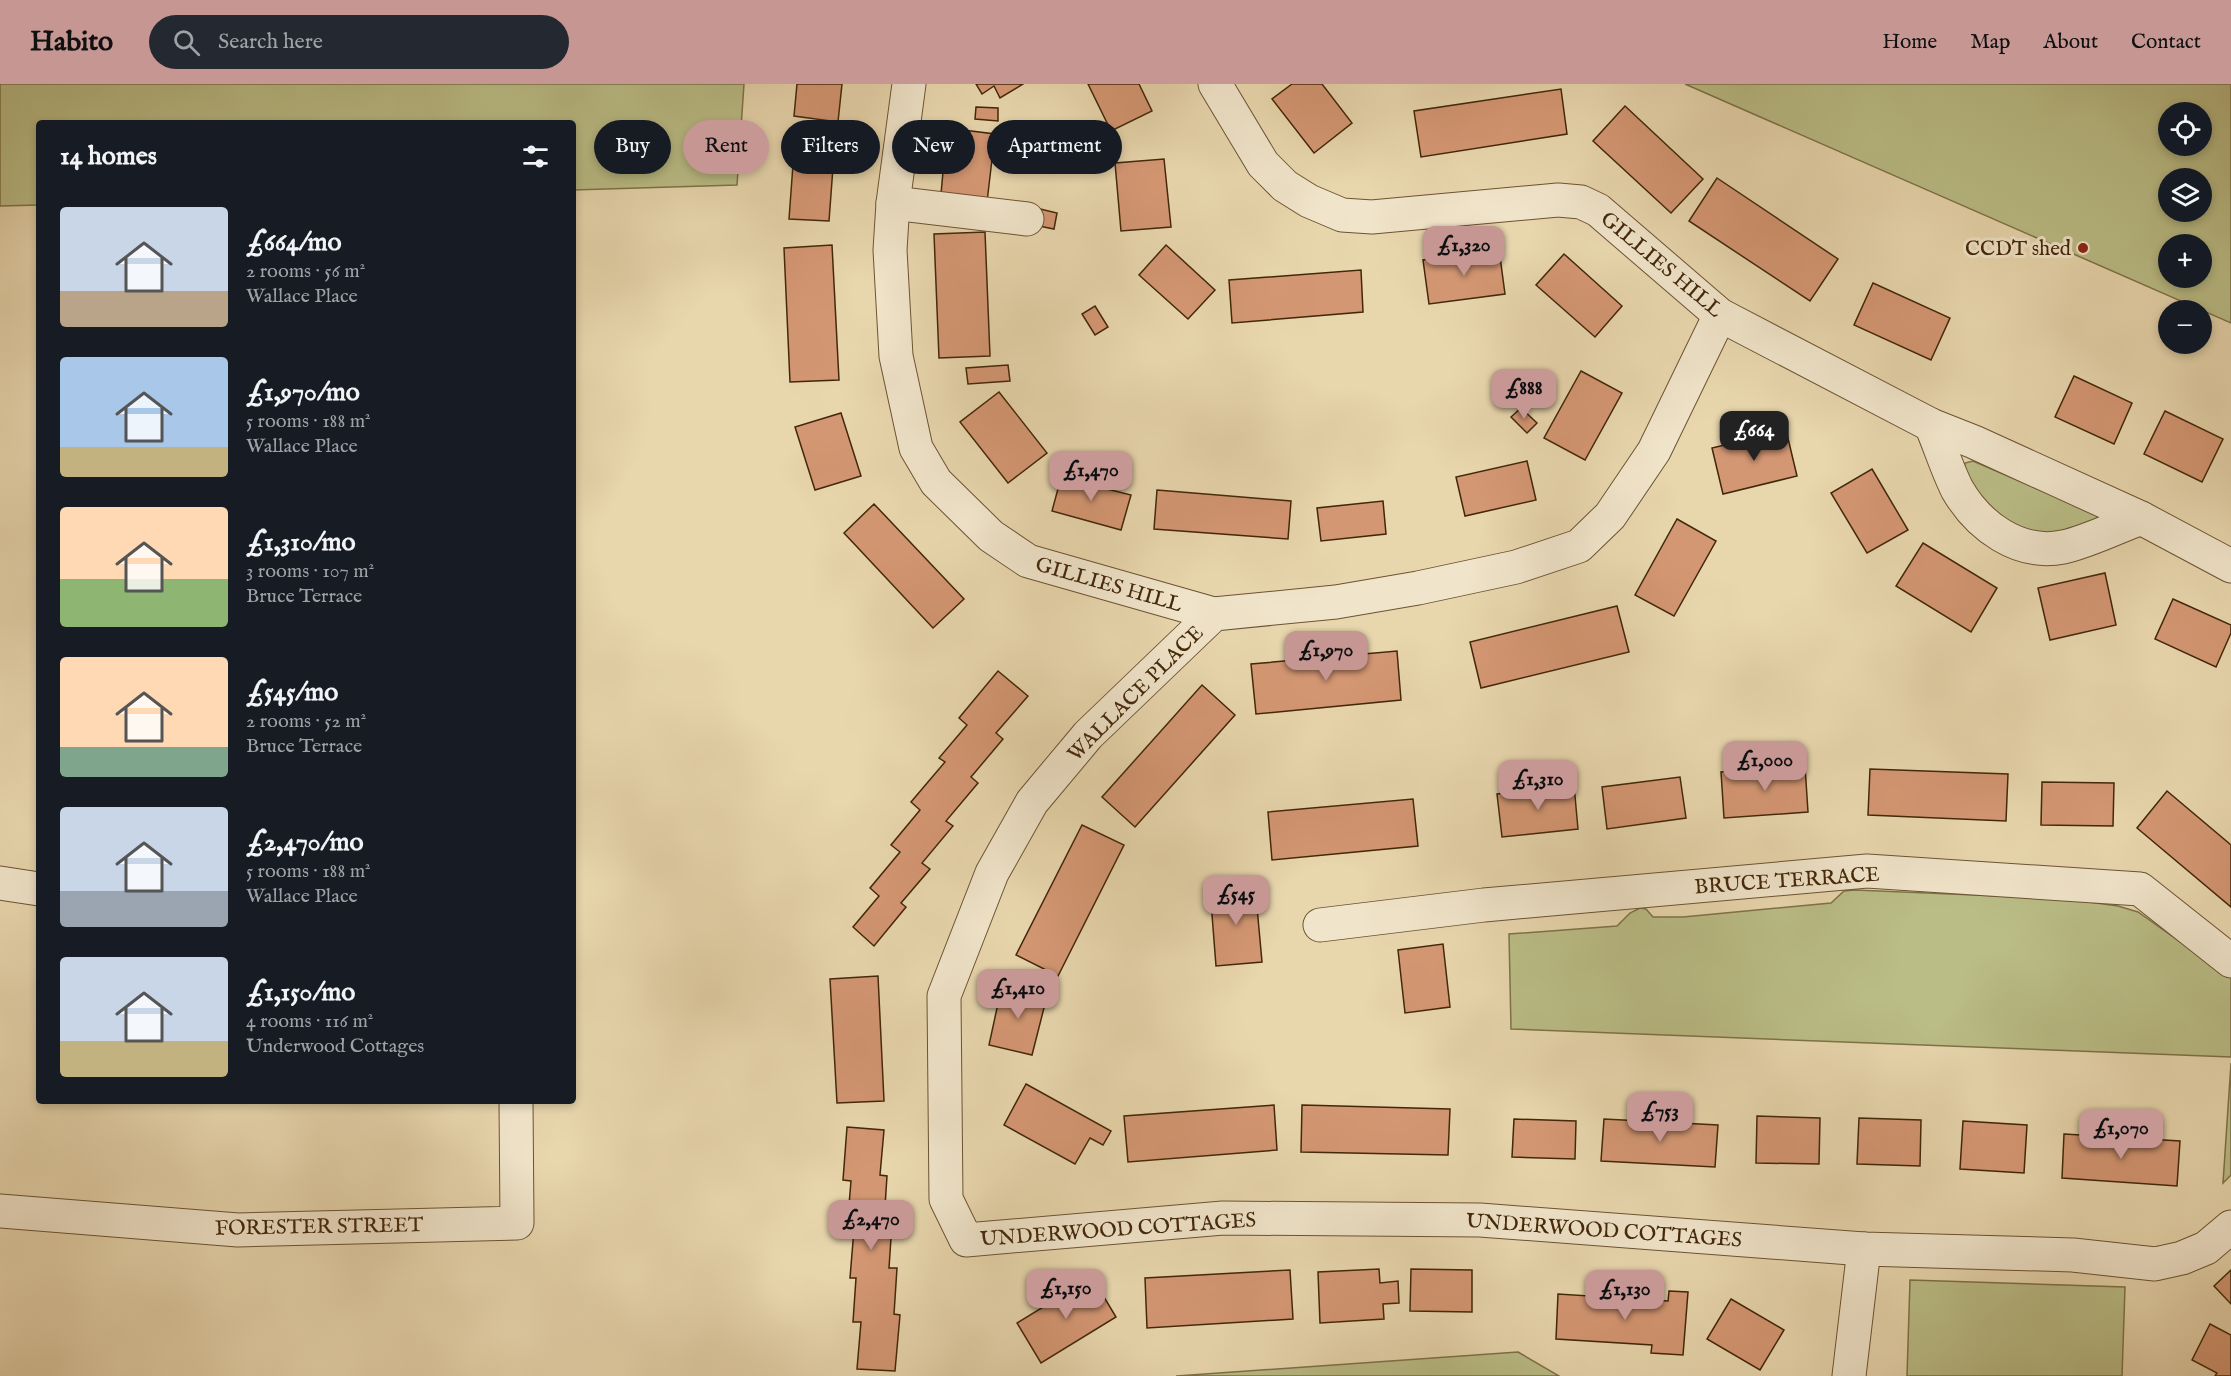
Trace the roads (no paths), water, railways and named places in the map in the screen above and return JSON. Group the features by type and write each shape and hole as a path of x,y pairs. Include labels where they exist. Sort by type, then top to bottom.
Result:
{"street":[{"name":"GILLIES HILL","path":"909,84 893,203 890,250 897,356 916,448 936,482 991,536 1028,561 1214,614"},
{"name":"GILLIES HILL","path":"1215,84 1263,164 1285,186 1324,209 1342,215 1372,217 1558,200 1581,202 1598,210 1720,315 1931,425 1974,442 2141,518 2231,566"},
{"path":"893,203 1027,219"},
{"name":"WALLACE PLACE","path":"966,1240 946,1199 944,996 992,873 1032,802 1088,735 1214,614 1336,602 1418,588 1516,567 1579,546 1610,516 1654,451 1720,315"},
{"path":"1931,425 1958,489 1975,513 1997,534 2029,547 2062,547 2141,518"},
{"name":"BRUCE TERRACE","path":"1320,925 1484,905 1867,870 2140,889 2231,961"},
{"path":"0,883 36,889"},
{"name":"FORESTER STREET","path":"0,1211 238,1230 517,1223 516,1104"},
{"name":"UNDERWOOD COTTAGES","path":"966,1240 1223,1218 1480,1220 1864,1248 2073,1256 2155,1264 2182,1258 2206,1248 2231,1227"},
{"path":"1849,1376 1864,1248"}],"place":[{"name":"CCDT shed","path":"2083,248"}]}
